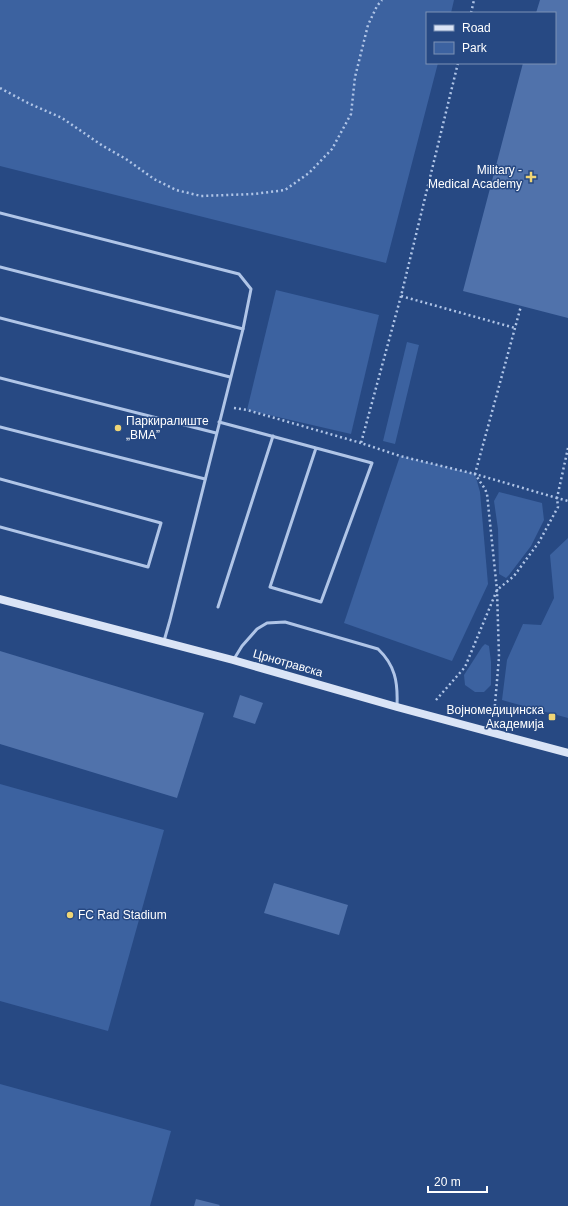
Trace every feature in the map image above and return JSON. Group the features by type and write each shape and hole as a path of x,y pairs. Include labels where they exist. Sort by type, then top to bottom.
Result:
{"main road":[{"name":"Црнотравска","path":"0,599 164,641 397,707 568,753"}],"lane":[{"path":"0,213 239,274 251,289 224,407 216,433 164,641"},
{"path":"0,267 243,329"},
{"path":"0,318 230,377"},
{"path":"0,378 216,433"},
{"path":"219,422 372,463 321,602 270,587 316,448"},
{"path":"0,427 205,479"},
{"path":"218,607 273,436"},
{"path":"0,480 161,523 148,567 0,527"},
{"path":"233,660 242,646 257,630 267,624 285,622 378,649 391,664 398,689 397,707"}],"path":[{"path":"0,88 28,103 62,118 154,179 176,190 202,196 254,194 285,190 308,174 332,149 351,114 355,77 368,25 377,6 382,0"},
{"path":"470,12 474,0"},
{"path":"361,443 401,296 458,64"},
{"path":"401,296 515,328"},
{"path":"494,716 498,657 497,590 487,494 475,474 521,306"},
{"path":"224,407 247,410 361,443 400,456 475,474 568,501"},
{"path":"436,700 465,667 497,590 514,576 539,542 558,507 557,498 568,448"}],"green space":[{"path":"0,0 454,0 451,12 426,12 426,64 438,64 386,263 0,166"},
{"path":"276,290 379,315 351,434 247,410"},
{"path":"407,342 419,345 395,444 383,441"},
{"path":"400,456 475,474 480,492 488,584 452,661 344,623"},
{"path":"499,492 542,503 544,520 531,546 506,578 499,574 498,529 494,501"},
{"path":"568,538 568,718 502,700 507,660 523,624 541,625 554,598 550,555"},
{"path":"485,644 489,646 491,685 484,692 475,692 465,685 464,675"},
{"name":"FC Rad Stadium","path":"0,784 164,830 108,1031 0,1001"},
{"path":"0,1084 171,1131 150,1206 0,1206"}],"building":[{"name":"Military - Medical Academy","path":"540,0 568,0 568,318 463,291 523,64 556,64 556,12 536,12"},
{"path":"0,651 204,713 177,798 0,744"},
{"path":"240,695 263,703 255,724 233,717"},
{"path":"274,883 348,905 339,935 264,913"},
{"path":"196,1199 220,1205 194,1206"}],"place":[{"name":"Military - Medical Academy","path":"531,177"},
{"name":"Паркиралиште „ВМА”","path":"118,428"},
{"name":"Војномедицинска Академија","path":"552,717"},
{"name":"FC Rad Stadium","path":"70,915"}]}
